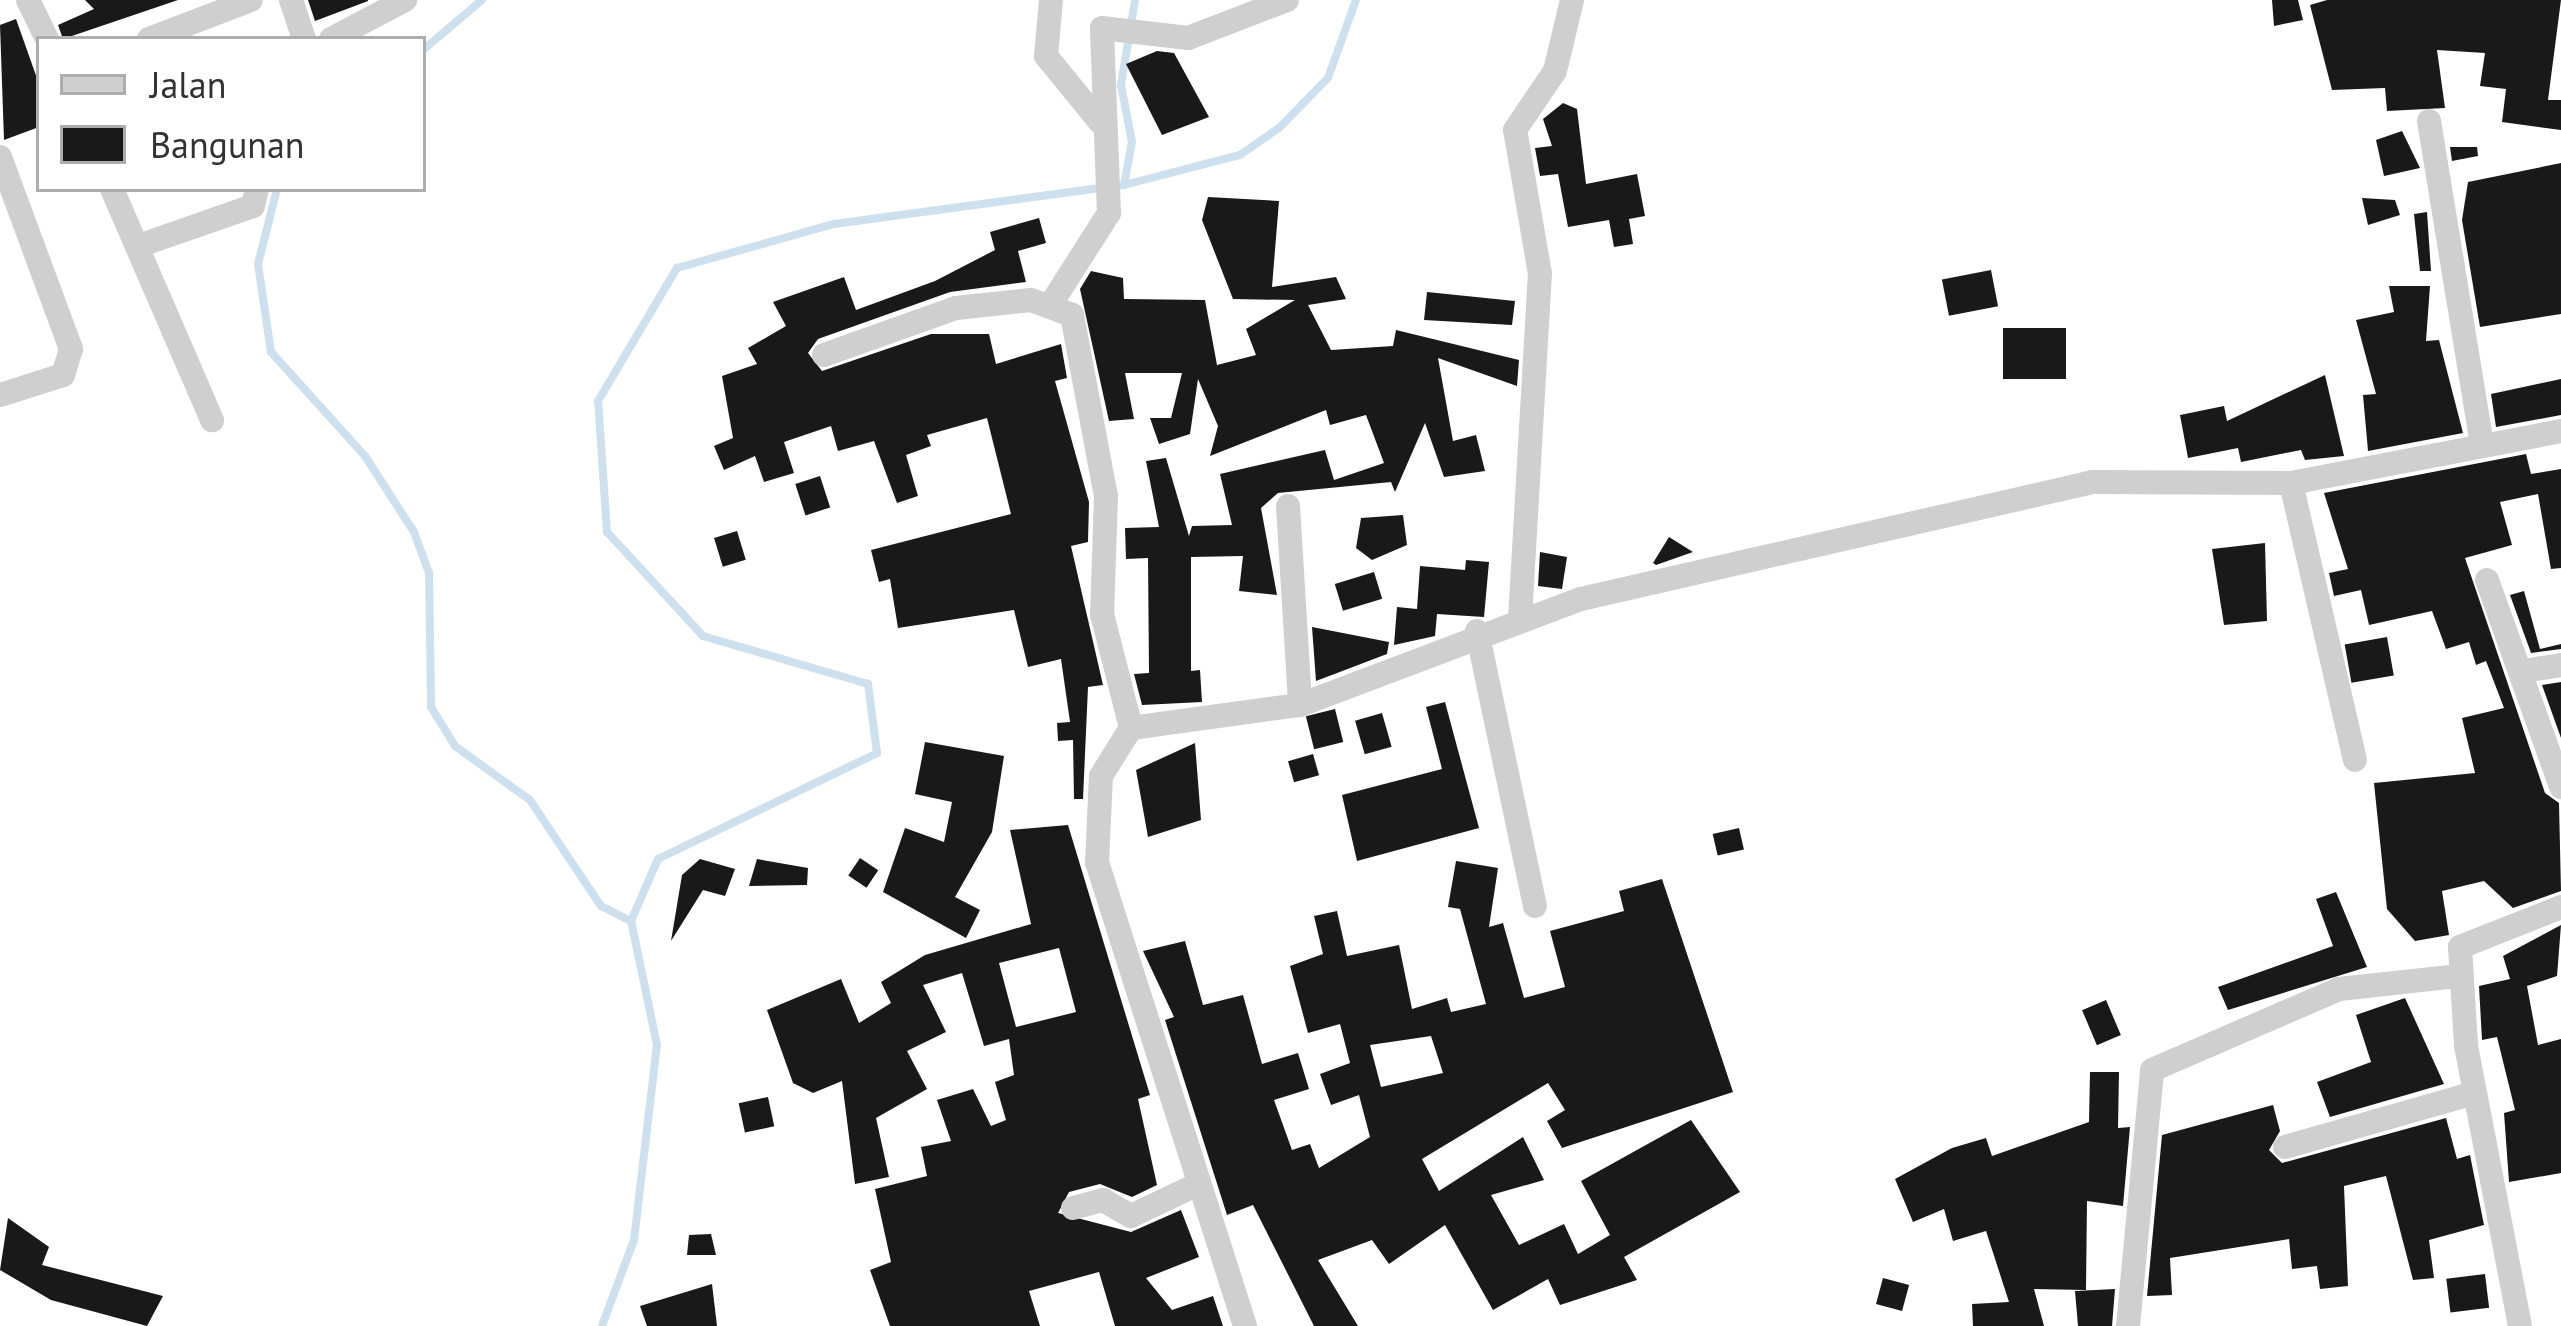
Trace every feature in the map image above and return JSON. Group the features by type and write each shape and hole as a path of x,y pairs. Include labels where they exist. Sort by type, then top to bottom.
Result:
{"street":[{"path":"28,0 46,36"},
{"path":"157,36 251,0"},
{"path":"290,0 303,36"},
{"path":"1051,0 1046,56 1100,122"},
{"path":"1051,304 1109,213 1100,122 1119,22 1188,38 1287,0"},
{"path":"1520,619 1540,274 1516,119 1555,71 1572,0"},
{"path":"336,36 393,3"},
{"path":"2429,121 2482,445"},
{"path":"0,158 71,349 63,375 0,395"},
{"path":"114,192 144,244 212,420"},
{"path":"144,244 253,206 255,192"},
{"path":"824,355 956,308 1051,304 1072,316 1088,366 1106,496 1102,614 1131,728 1101,776 1097,862 1196,1185 1245,1326"},
{"path":"1131,728 1300,705 1520,619 2093,482 2290,483 2561,431"},
{"path":"2290,483 2355,760"},
{"path":"1288,506 1300,705"},
{"path":"2487,580 2523,670 2561,787"},
{"path":"1477,632 1535,906"},
{"path":"2523,670 2561,665"},
{"path":"2520,1326 2474,1093 2458,976 2470,934 2561,907"},
{"path":"2128,1326 2152,1070 2338,989 2458,976"},
{"path":"2285,1147 2474,1093"},
{"path":"1073,1208 1103,1199 1131,1216 1196,1185"}],"building":[{"path":"85,0 178,0 62,36 58,25 94,9"},
{"path":"308,0 368,0 368,1 315,21"},
{"path":"2272,0 2298,0 2303,20 2274,26"},
{"path":"2327,0 2561,0 2548,100 2561,100 2561,130 2502,122 2506,89 2480,86 2485,53 2437,50 2445,108 2387,111 2385,88 2332,90 2310,5"},
{"path":"16,19 36,76 36,128 4,140 0,25"},
{"path":"1157,51 1174,53 1209,117 1162,135 1126,64"},
{"path":"1563,103 1577,109 1586,184 1637,174 1645,216 1629,219 1633,244 1614,247 1609,220 1568,227 1558,174 1540,176 1535,148 1552,146 1543,119"},
{"path":"2402,131 2420,168 2384,176 2376,140"},
{"path":"2450,147 2477,147 2478,156 2452,161"},
{"path":"2561,163 2561,314 2480,327 2462,220 2468,182"},
{"path":"1208,197 1279,201 1272,287 1336,277 1346,299 1308,305 1331,350 1393,346 1396,330 1519,360 1517,386 1438,358 1453,441 1476,435 1485,471 1444,477 1425,423 1395,492 1391,482 1278,493 1261,508 1277,595 1239,591 1243,556 1191,557 1191,671 1200,670 1202,702 1142,705 1134,674 1149,673 1148,558 1126,559 1125,528 1159,527 1146,461 1166,458 1189,536 1192,526 1232,525 1220,474 1325,450 1334,480 1384,463 1366,415 1330,425 1326,410 1210,456 1218,426 1198,379 1190,434 1159,444 1150,418 1171,418 1182,373 1125,373 1134,419 1109,421 1080,289 1091,271 1123,278 1124,299 1205,300 1217,365 1256,355 1246,329 1295,300 1233,299 1202,220"},
{"path":"2362,198 2395,200 2400,215 2368,225"},
{"path":"2427,212 2431,271 2420,271 2414,214"},
{"path":"1039,218 1046,243 1018,251 1026,282 950,292 818,339 808,353 822,371 931,334 989,334 996,364 1061,344 1067,378 1055,381 1089,502 1088,542 1071,546 1103,685 1088,687 1083,799 1074,799 1073,740 1058,741 1057,723 1070,722 1061,659 1028,667 1014,610 898,628 890,579 879,582 871,550 1011,514 987,418 927,435 931,446 906,455 918,496 897,503 874,441 838,451 831,426 784,442 794,473 764,482 755,456 724,470 714,446 733,438 722,376 757,364 748,348 786,326 773,302 844,277 856,310 935,281 995,250 990,232"},
{"path":"1991,270 1998,306 1949,316 1942,280"},
{"path":"2389,286 2430,286 2426,341 2439,340 2463,433 2368,451 2363,395 2376,394 2356,320 2394,312"},
{"path":"1427,292 1515,301 1512,325 1424,320"},
{"path":"2003,328 2066,328 2066,379 2003,379"},
{"path":"2325,375 2344,456 2305,460 2301,450 2241,462 2238,448 2188,458 2180,415 2224,406 2227,421"},
{"path":"2561,379 2561,415 2496,427 2491,394"},
{"path":"2526,454 2531,474 2561,469 2561,568 2551,569 2538,494 2500,502 2512,545 2465,558 2545,793 2559,803 2561,891 2513,908 2484,881 2442,891 2449,935 2415,941 2387,909 2374,783 2475,773 2462,718 2504,708 2486,661 2476,665 2469,642 2446,649 2432,611 2369,625 2361,590 2334,596 2329,573 2348,569 2324,493"},
{"path":"820,476 830,507 805,515 795,484"},
{"path":"1403,515 1407,545 1372,560 1356,548 1361,518"},
{"path":"737,531 746,560 723,567 714,538"},
{"path":"1669,537 1693,552 1656,565 1653,563"},
{"path":"2265,543 2267,621 2224,625 2212,549"},
{"path":"1540,552 1567,557 1562,589 1538,586"},
{"path":"1466,560 1489,562 1484,617 1437,614 1435,636 1394,645 1397,607 1417,609 1420,566 1465,570"},
{"path":"1374,572 1382,599 1343,611 1335,584"},
{"path":"2524,591 2540,649 2561,644 2561,649 2531,653 2510,595"},
{"path":"1312,627 1389,642 1387,654 1316,681"},
{"path":"2387,637 2394,675 2351,683 2345,644"},
{"path":"2561,682 2561,738 2542,685"},
{"path":"1445,702 1479,828 1357,861 1342,795 1442,769 1426,707"},
{"path":"1335,709 1343,742 1314,749 1306,716"},
{"path":"1382,713 1392,747 1365,754 1355,721"},
{"path":"925,742 1004,756 992,832 955,897 980,910 966,938 883,892 905,828 944,842 952,802 915,794"},
{"path":"1195,743 1201,820 1148,837 1136,770"},
{"path":"1313,754 1319,775 1294,782 1288,761"},
{"path":"1068,825 1150,1095 1138,1099 1157,1185 1132,1197 1100,1184 1069,1192 1058,1213 1131,1232 1181,1210 1199,1257 1146,1278 1172,1310 1213,1296 1223,1326 1115,1326 1099,1272 1029,1291 1040,1326 890,1326 870,1270 891,1262 875,1189 927,1176 921,1147 951,1141 937,1100 973,1089 991,1126 1006,1120 995,1082 1014,1075 1009,1039 984,1046 962,973 923,985 946,1032 907,1051 927,1089 876,1118 889,1177 855,1184 842,1081 813,1093 793,1083 767,1010 841,979 859,1023 891,1003 881,982 925,955 1031,924 1010,830","holes":["1059,948 1076,1012 1016,1027 999,963"]},
{"path":"1739,828 1744,849 1718,856 1713,834"},
{"path":"860,858 878,870 866,888 848,875"},
{"path":"700,859 735,869 725,896 703,890 671,941 682,875"},
{"path":"757,859 808,868 807,885 749,886"},
{"path":"1456,861 1498,868 1489,927 1503,923 1524,998 1565,987 1550,931 1624,911 1619,891 1662,879 1733,1092 1562,1148 1547,1121 1565,1110 1548,1083 1422,1159 1439,1191 1523,1137 1544,1180 1491,1195 1519,1245 1564,1224 1578,1254 1610,1235 1581,1181 1691,1120 1740,1192 1624,1257 1637,1280 1560,1305 1548,1279 1493,1310 1445,1225 1389,1264 1372,1240 1318,1260 1358,1326 1314,1326 1253,1205 1227,1215 1165,1020 1174,1017 1143,951 1185,941 1203,1005 1243,995 1262,1064 1298,1053 1309,1089 1274,1100 1292,1150 1310,1144 1319,1168 1370,1137 1359,1095 1331,1105 1320,1074 1350,1063 1340,1024 1308,1033 1290,966 1323,954 1314,916 1337,911 1347,956 1399,945 1412,1009 1447,998 1451,1012 1486,1004 1460,909 1448,907","holes":["1431,1036 1443,1073 1381,1087 1370,1045"]},
{"path":"2336,892 2367,967 2228,1010 2218,987 2333,946 2316,899"},
{"path":"2561,925 2557,976 2527,986 2538,1045 2561,1039 2561,1173 2509,1182 2504,1113 2515,1110 2497,1037 2482,1040 2479,986 2510,979 2503,956"},
{"path":"2405,998 2444,1084 2330,1117 2317,1082 2371,1062 2356,1015"},
{"path":"2106,1000 2121,1035 2097,1045 2082,1010"},
{"path":"2090,1072 2119,1072 2118,1128 2130,1127 2123,1206 2087,1201 2086,1290 2034,1289 2044,1326 1973,1326 1972,1304 2009,1302 1986,1231 1953,1241 1944,1209 1913,1222 1895,1179 1952,1148 1986,1138 1992,1156 2089,1122"},
{"path":"768,1097 774,1126 745,1133 739,1103"},
{"path":"2273,1105 2280,1131 2269,1150 2282,1163 2446,1118 2457,1159 2470,1155 2484,1225 2429,1240 2434,1278 2413,1280 2386,1176 2344,1186 2348,1286 2320,1289 2317,1266 2292,1269 2289,1239 2170,1258 2172,1295 2147,1296 2162,1135"},
{"path":"8,1218 49,1247 42,1265 163,1296 147,1326 51,1300 0,1270"},
{"path":"711,1234 716,1255 687,1255 689,1235"},
{"path":"2485,1274 2489,1308 2450,1312 2446,1279"},
{"path":"1883,1278 1909,1285 1902,1311 1876,1304"},
{"path":"712,1284 717,1326 647,1326 640,1306"},
{"path":"2115,1289 2112,1326 2078,1326 2075,1291"}],"waterway":[{"path":"426,47 482,0"},
{"path":"602,1326 634,1240 657,1045 631,921 658,859 877,753 868,684 703,636 607,532 598,401 677,268 834,224 1124,185 1132,142 1121,85 1135,0"},
{"path":"1124,185 1240,155 1279,128 1328,78 1356,0"},
{"path":"276,192 258,264 271,352 365,456 414,532 429,573 431,707 455,746 530,800 601,906 631,921"}]}
